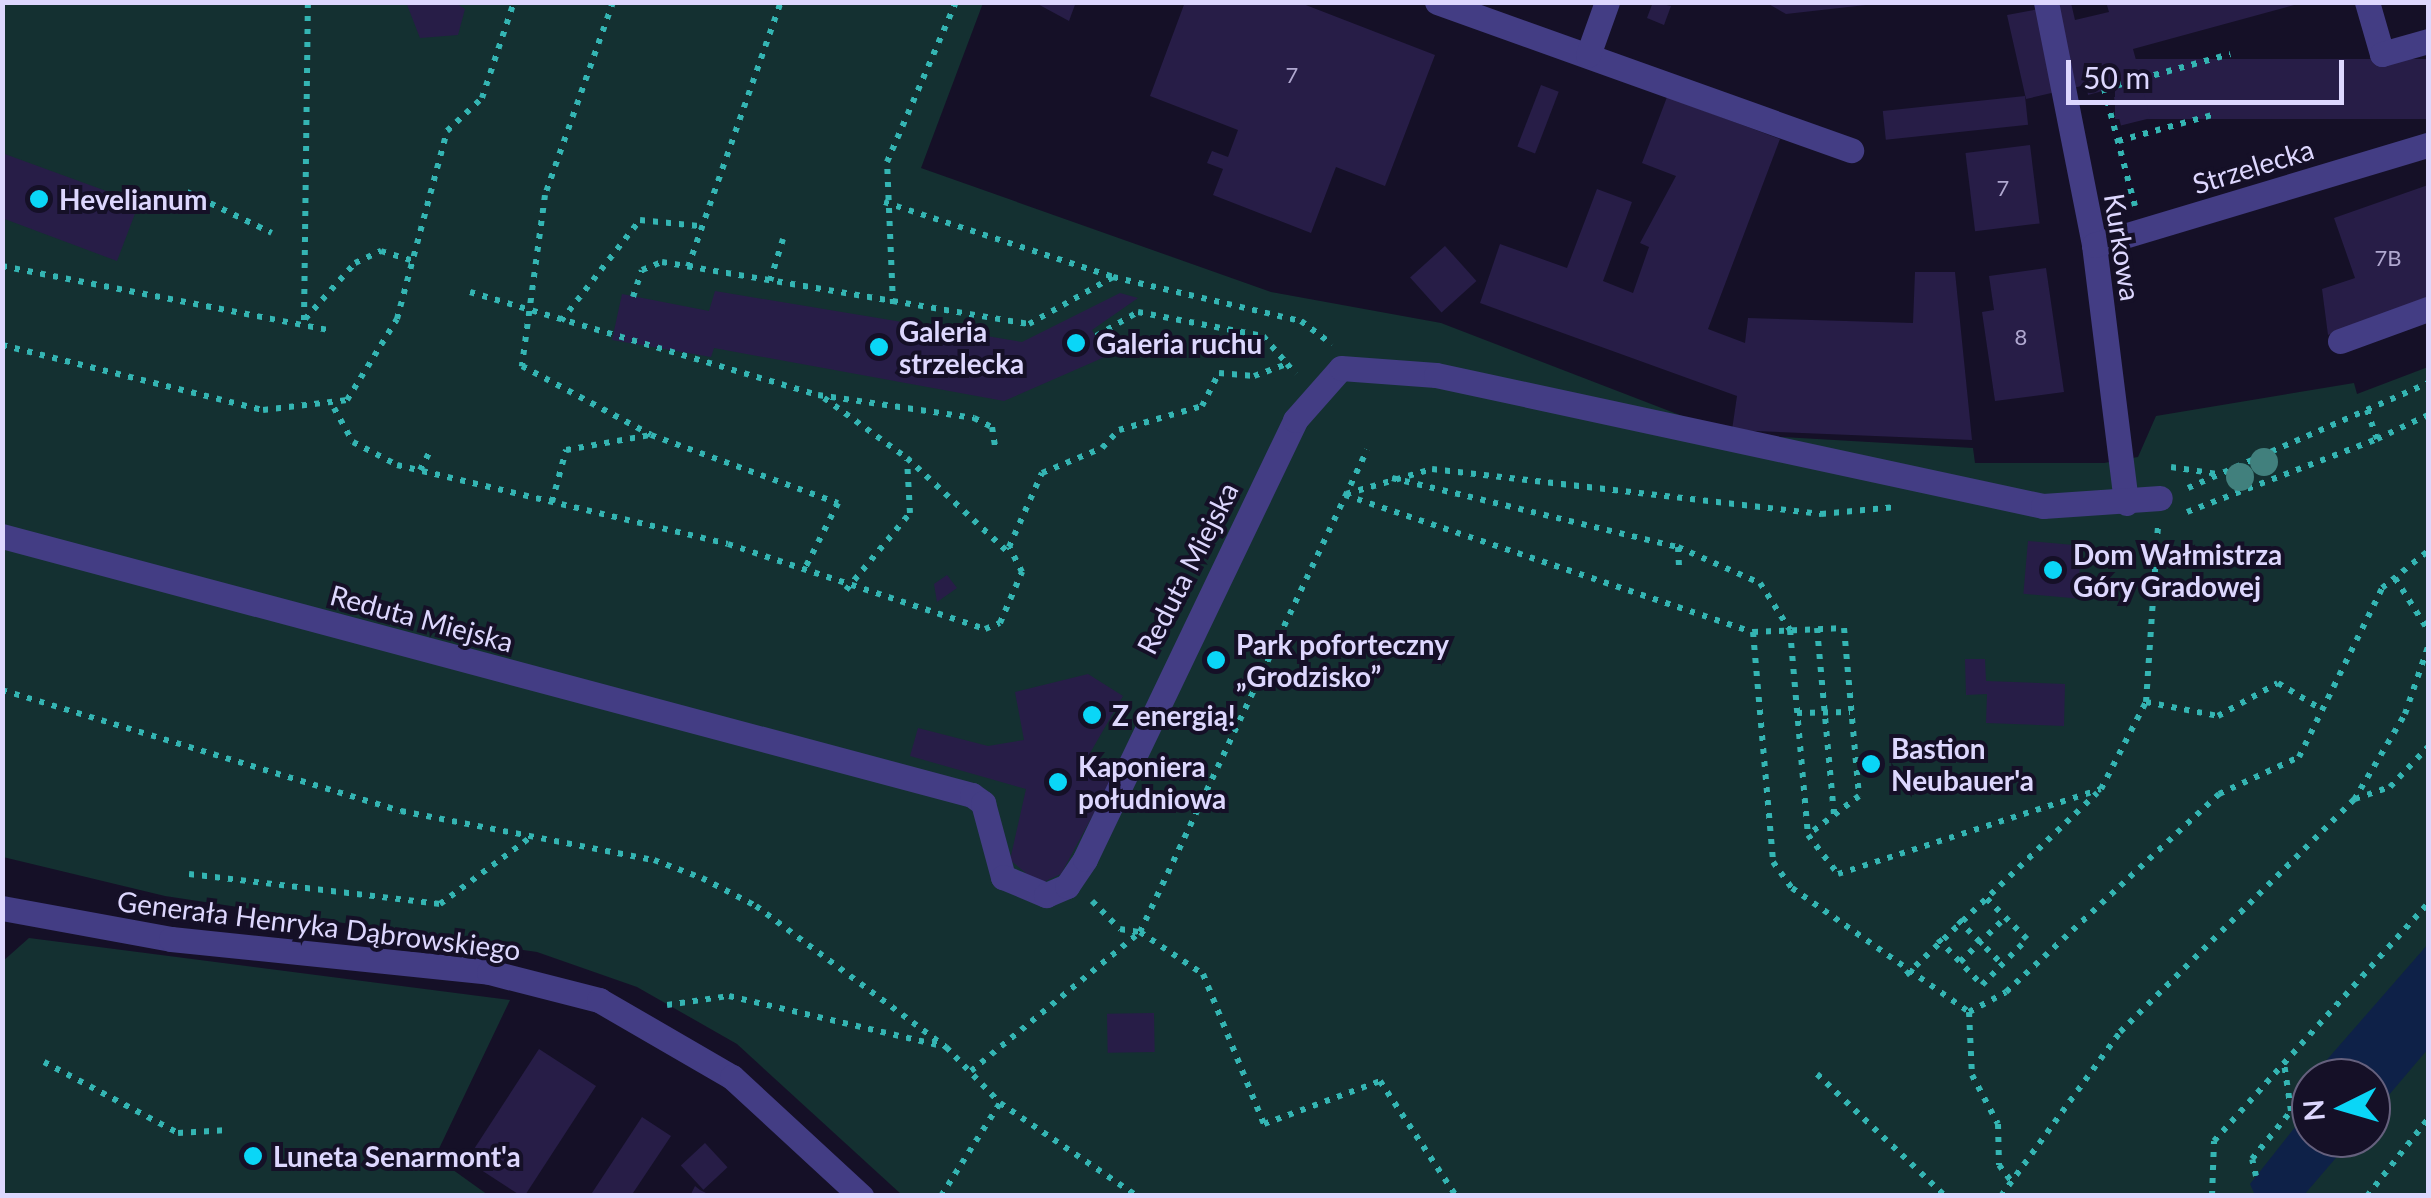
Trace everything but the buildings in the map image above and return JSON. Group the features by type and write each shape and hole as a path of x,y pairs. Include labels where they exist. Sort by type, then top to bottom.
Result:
{"street":[{"path":"1436,2 1851,150"},
{"path":"1588,55 1607,2"},
{"name":"Kurkowa","path":"2046,2 2094,244 2126,504"},
{"path":"2367,2 2382,54 2428,41"},
{"name":"Strzelecka","path":"2094,244 2428,145"},
{"path":"2340,341 2428,310"},
{"name":"Reduta Miejska","path":"2,536 972,796 983,803 1003,877 1046,895 1072,880 1116,799 1140,729 1295,420 1341,368 1386,370 2043,506 2126,504 2170,495"},
{"name":"Generała Henryka Dąbrowskiego","path":"2,908 172,939 489,972 599,1000 732,1077 861,1196"}],"path":[{"path":"304,320 308,2"},
{"path":"2,345 263,410 334,408 363,381 417,262 448,130 482,98 514,2"},
{"path":"613,2 544,195 522,366 651,435 838,503 806,567"},
{"path":"688,267 780,2"},
{"path":"893,304 884,202 896,134 956,2"},
{"path":"2142,231 2104,89 2230,54"},
{"path":"2118,141 2212,115"},
{"path":"187,192 272,233"},
{"path":"884,202 1113,277 1328,335"},
{"path":"560,321 640,220 700,226"},
{"path":"770,281 783,239"},
{"path":"304,320 354,263 381,251 417,262"},
{"path":"633,297 648,265 688,267 1028,324 1113,277"},
{"path":"2,266 159,304 304,320 333,332"},
{"path":"470,292 818,395 974,418 992,427 996,452"},
{"path":"1096,336 1138,312 1262,336 1299,377"},
{"path":"1287,364 1295,420"},
{"path":"1009,553 1052,466 1102,448 1119,430 1202,406 1220,373 1254,376 1287,364"},
{"path":"2170,495 2428,383"},
{"path":"334,408 364,451 420,470 806,567 846,590 985,628 1000,623 1022,572 1009,553 908,458 818,395"},
{"path":"2367,410 2376,438"},
{"path":"2170,495 2189,517 2428,415"},
{"path":"552,502 558,466 580,441 651,435"},
{"path":"971,1071 1140,932 1367,450"},
{"path":"420,470 430,451"},
{"path":"846,590 910,514 908,458"},
{"path":"1345,494 1432,469 1857,516 1944,488"},
{"path":"1392,478 1678,547 1760,583 1790,630 1808,834 1838,874 2101,789"},
{"path":"1345,494 1752,632 1844,628 1859,796 1808,834"},
{"path":"1906,975 1984,895 2101,789 2146,702 2170,495"},
{"path":"1678,547 1678,569"},
{"path":"1969,1012 2006,992 2219,794 2299,757 2360,624 2395,578 2428,552"},
{"path":"2395,578 2428,630"},
{"path":"1816,628 1834,815"},
{"path":"1752,632 1773,862 1792,888 1906,975 1969,1012"},
{"path":"2001,1196 2120,1032 2354,800 2425,670 2428,647"},
{"path":"2146,702 2218,716 2278,683 2321,709"},
{"path":"2,690 400,811 654,860 756,906 946,1047 1000,1103 1138,1196"},
{"path":"1797,713 1850,712"},
{"path":"2354,800 2390,787 2428,747"},
{"path":"189,874 440,904 532,836"},
{"path":"1938,940 1982,985 2027,939 1984,895"},
{"path":"2212,1196 2214,1140 2428,903"},
{"path":"1960,962 2006,917"},
{"path":"1958,920 2002,964"},
{"path":"1120,929 1140,932 1204,974 1264,1124 1380,1080 1456,1196"},
{"path":"666,1006 730,996 946,1047"},
{"path":"1969,1012 1972,1075 1998,1124 1999,1166 2011,1182"},
{"path":"44,1062 178,1133 228,1130"},
{"path":"2256,1176 2252,1159 2291,1111 2284,1062"},
{"path":"1817,1074 1946,1196"},
{"path":"941,1196 1000,1103"},
{"path":"2367,1196 2428,1119"}],"green space":[{"name":"Park poforteczny „Grodzisko”","path":"3,3 983,3 921,168 1271,292 1441,323 1729,434 1973,448 1975,463 2104,463 2138,457 2156,416 2354,383 2357,394 2428,367 2428,1195 902,1195 737,1044 637,987 537,952 165,896 3,857"},
{"path":"29,938 510,1000 435,1157 488,1195 3,1195 3,961"}],"water":[{"path":"2428,944 2428,1049 2391,1092 2391,1058 2328,1058"},
{"path":"2291,1132 2291,1158 2336,1158 2304,1195 2255,1195 2250,1184"}],"place":[{"name":"Hevelianum","path":"39,199"},
{"name":"Galeria ruchu","path":"1076,343"},
{"name":"Galeria strzelecka","path":"879,347"},
{"name":"Dom Wałmistrza Góry Gradowej","path":"2053,570"},
{"name":"Park poforteczny „Grodzisko”","path":"1216,660"},
{"name":"Z energią!","path":"1092,715"},
{"name":"Bastion Neubauer'a","path":"1871,764"},
{"name":"Kaponiera południowa","path":"1058,782"},
{"name":"Luneta Senarmont'a","path":"253,1156"}]}
